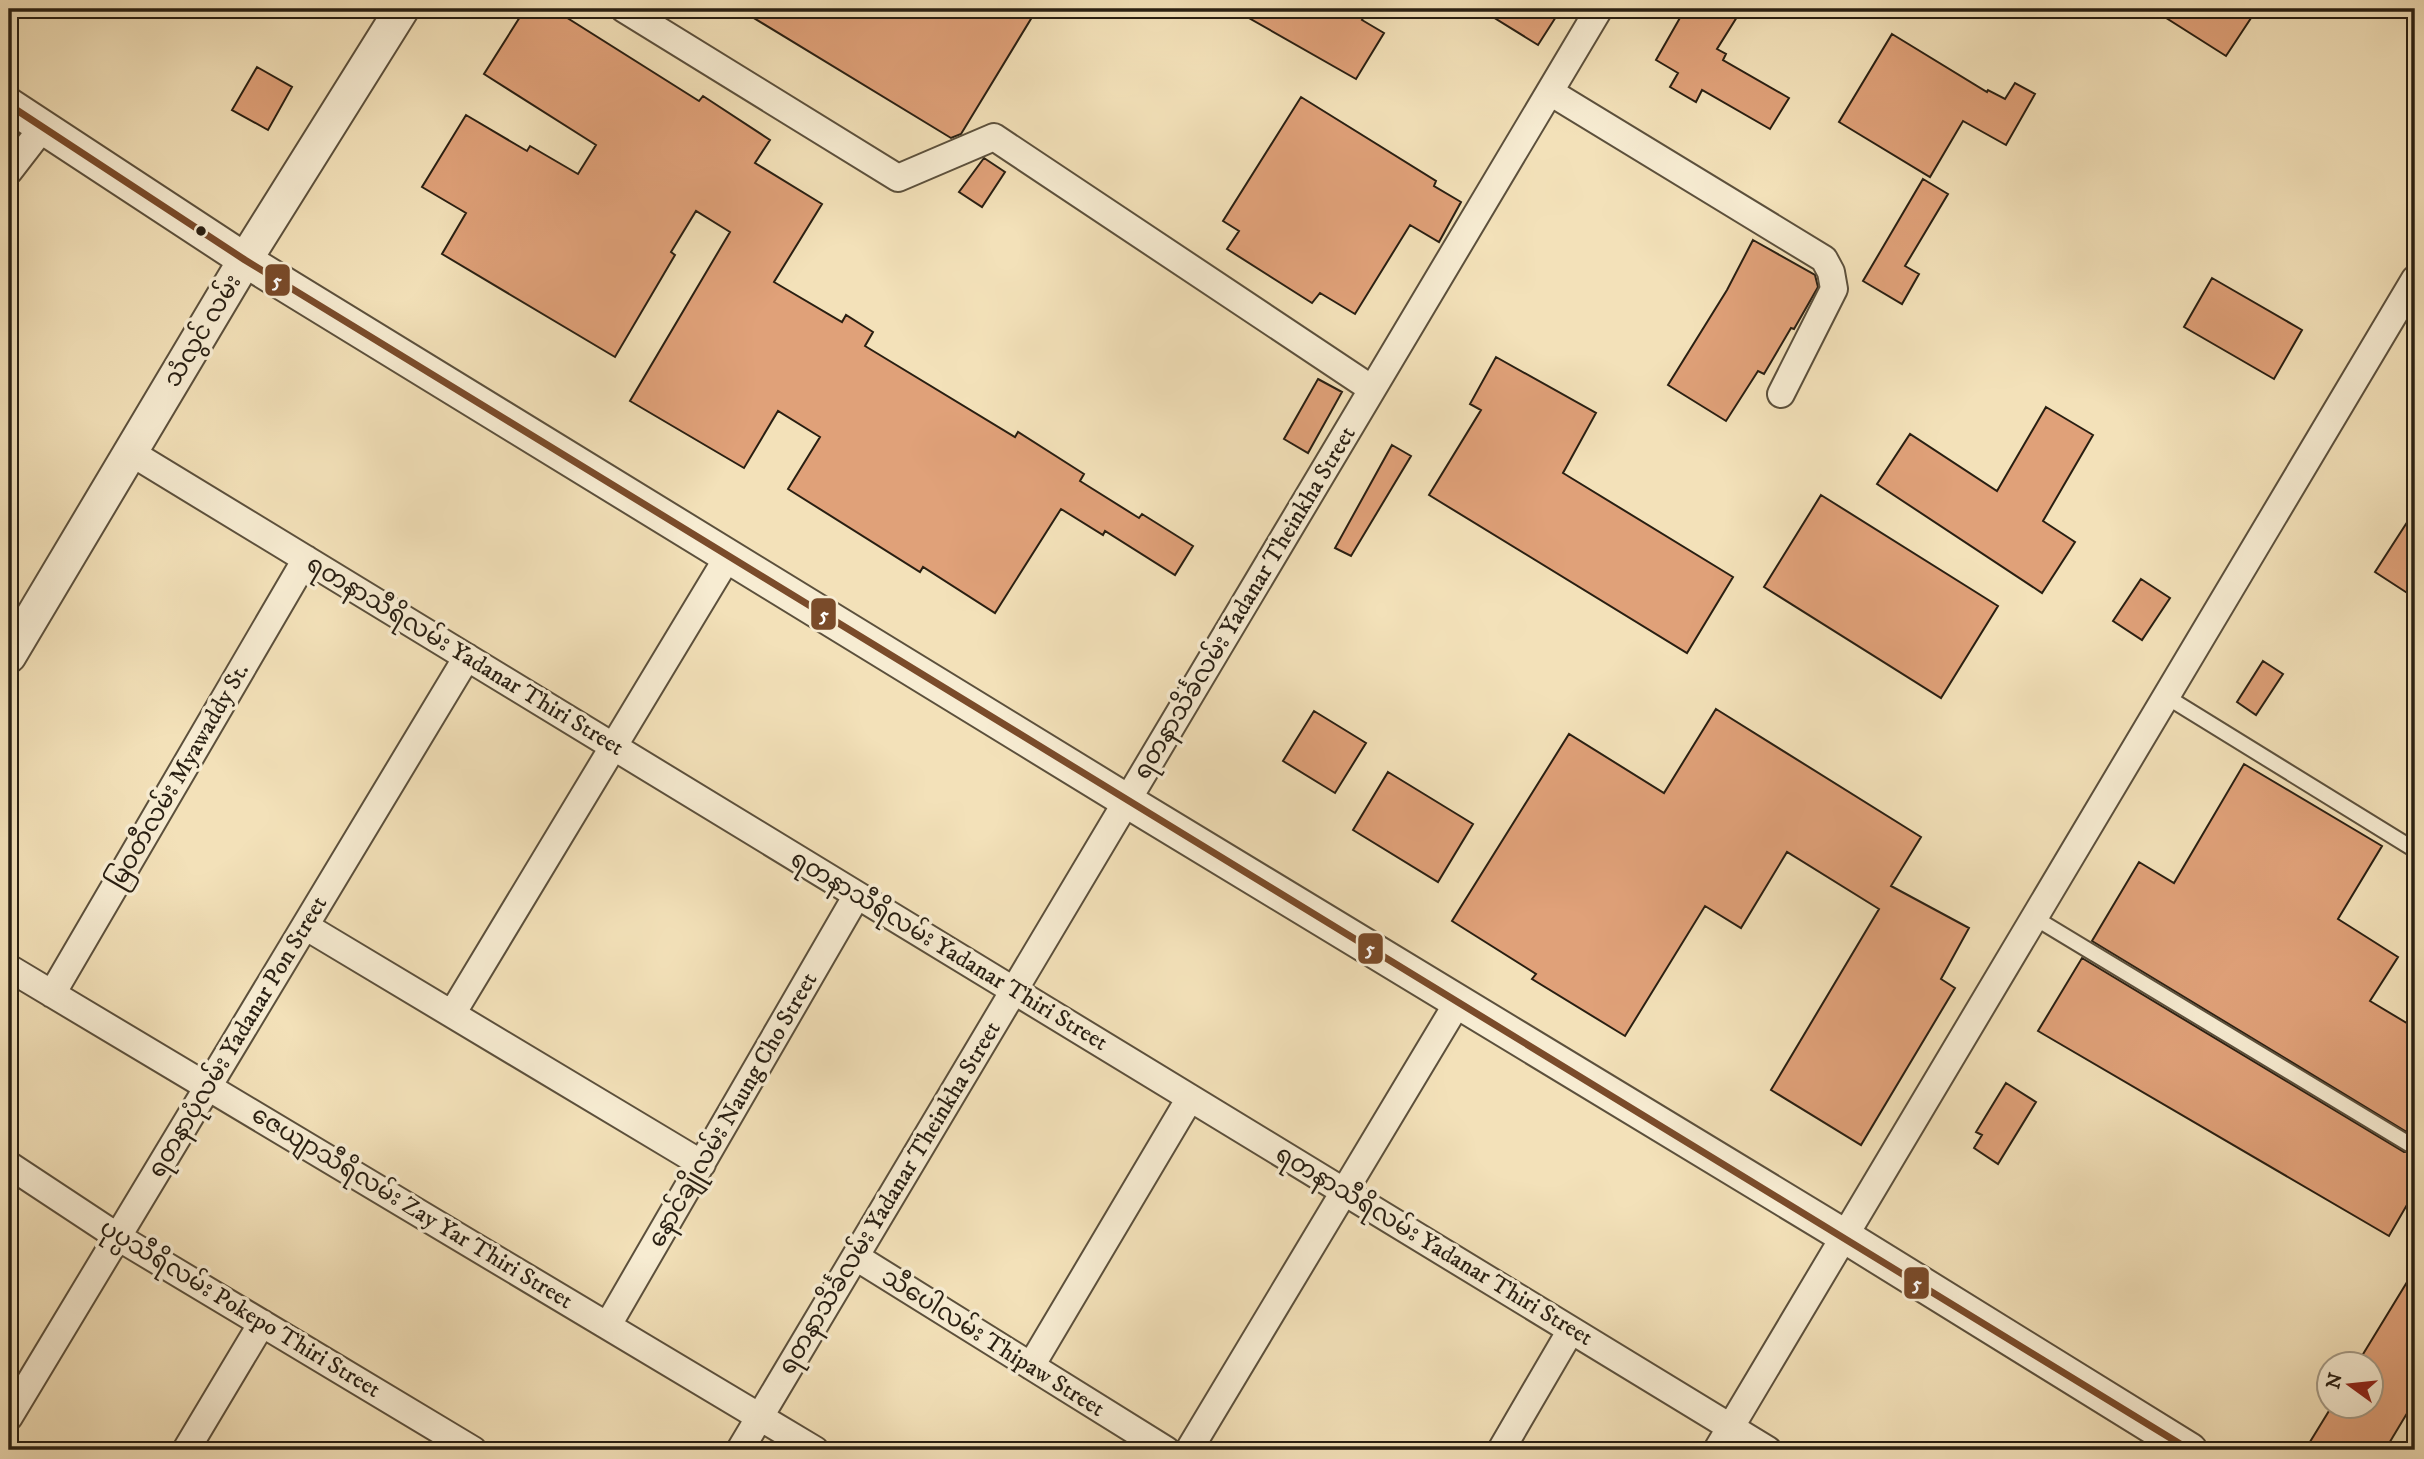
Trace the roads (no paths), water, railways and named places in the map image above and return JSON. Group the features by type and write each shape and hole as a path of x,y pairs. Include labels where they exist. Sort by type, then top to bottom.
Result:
{"street":[{"name":"သံလွင် လမ်း","path":"9,656 245,260 402,9"},
{"path":"624,9 898,178 994,136 1372,389"},
{"name":"ရတနာသိင်္ခလမ်း Yadanar Theinkha Street","path":"740,1450 1599,9"},
{"path":"1550,92 1824,259 1829,266 1834,289 1781,394"},
{"path":"9,105 245,260 1127,801 1846,1237 2190,1450"},
{"path":"9,171 43,127"},
{"path":"1717,1450 2415,279"},
{"name":"ရတနာသီရိလမ်း Yadanar Thiri Street","path":"130,452 1768,1450"},
{"path":"453,1014 729,555"},
{"name":"မြဝတီလမ်း Myawaddy St.","path":"52,994 306,559"},
{"name":"ရတနာပုံလမ်း Yadanar Pon Street","path":"9,1418 467,657"},
{"name":"နောင်ချိုလမ်း Naung Cho Street","path":"608,1325 857,895"},
{"path":"305,926 702,1164"},
{"name":"ဇေယျာသီရိလမ်း Zay Yar Thiri Street","path":"9,968 815,1450"},
{"path":"1189,1450 1458,1002"},
{"path":"1031,1366 1190,1098"},
{"name":"ပုပ္ပသီရိလမ်း Pokepo Thiri Street","path":"9,1165 118,1237 474,1450"},
{"name":"သီပေါလမ်း Thipaw Street","path":"856,1257 1166,1450"},
{"path":"187,1450 262,1323"},
{"path":"1501,1450 1571,1330"}],"lane":[{"path":"2167,696 2415,850"},
{"path":"2035,918 2409,1144"}]}
